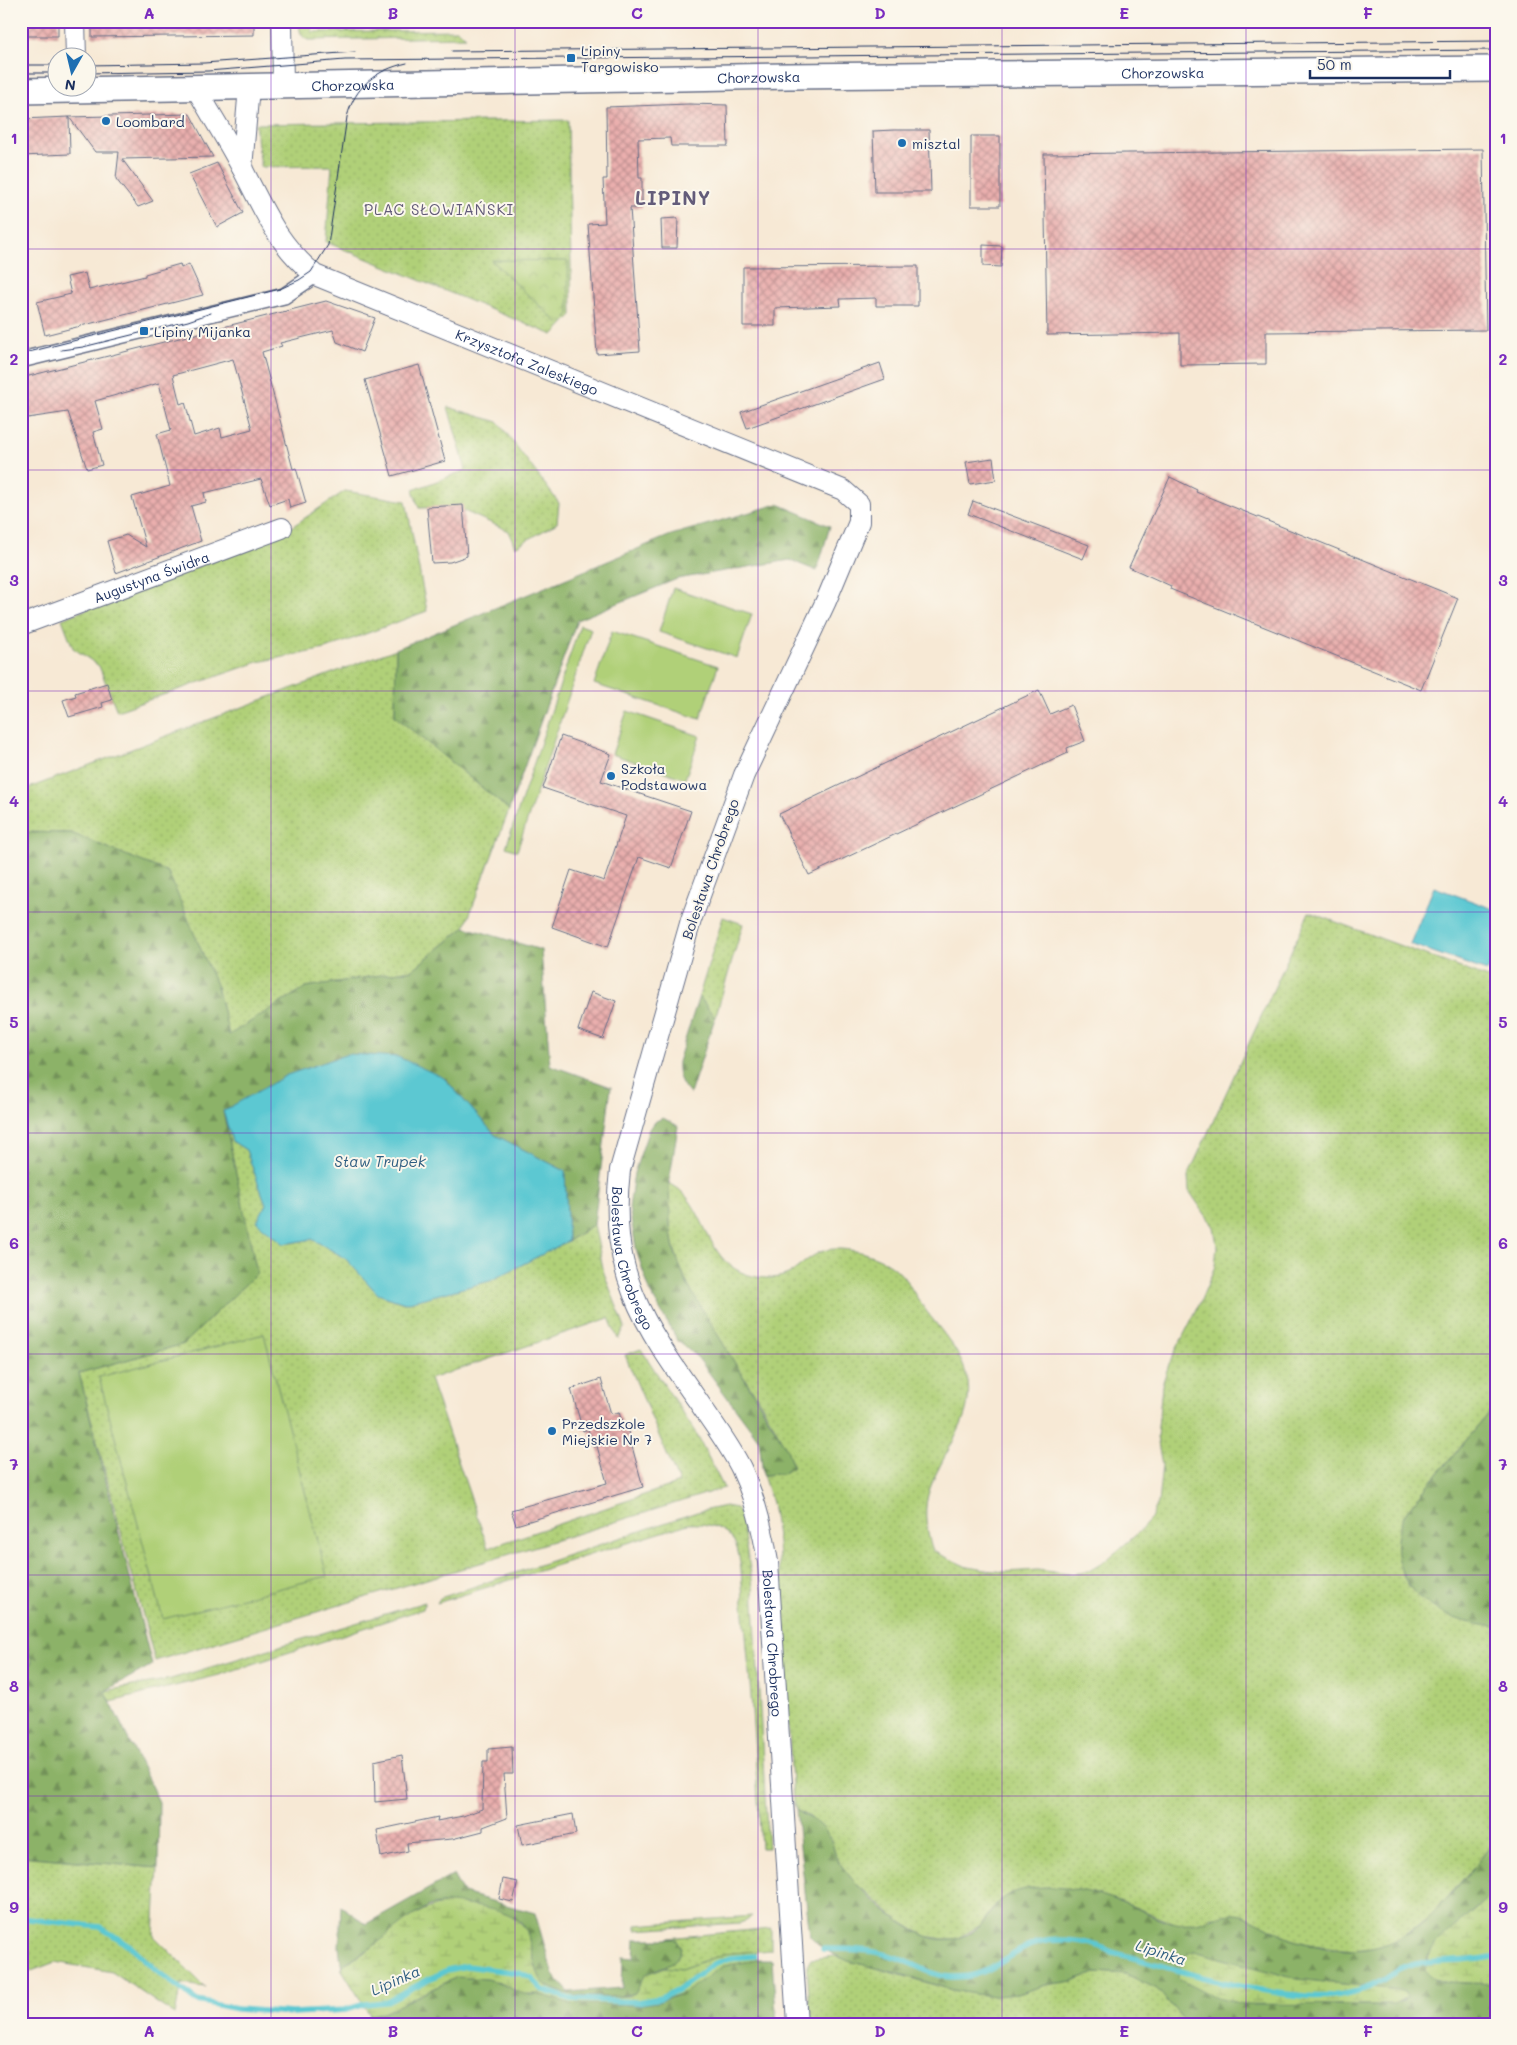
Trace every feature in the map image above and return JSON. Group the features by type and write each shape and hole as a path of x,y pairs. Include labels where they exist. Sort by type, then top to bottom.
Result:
{"street":[{"path":"75,21 76,48"},
{"path":"282,21 283,86"},
{"name":"Chorzowska","path":"98,89 778,76 1496,69"},
{"path":"242,168 249,87"},
{"name":"Krzysztofa Zaleskiego","path":"196,88 242,168 267,221 286,248 315,275 843,490 859,504"},
{"name":"Chorzowska","path":"21,91 48,90"},
{"path":"21,360 284,296 315,275"},
{"name":"Bolesława Chrobrego","path":"797,2024 770,1592 763,1534 758,1512 740,1467 652,1335 639,1307 622,1262 617,1196 620,1170 691,920 744,775 826,601 859,522 859,504"},
{"name":"Augustyna Świdra","path":"21,626 282,528"}],"green space":[{"path":"299,21 312,21 312,32 457,30 466,37 308,40 301,35"},
{"path":"568,120 572,315 553,335 326,242 332,166 261,167 255,124"},
{"path":"491,260 568,261 569,314 559,324"},
{"path":"448,407 498,422 559,503 557,523 515,547 509,531 455,507 419,508 413,490 466,470"},
{"path":"345,491 406,501 427,611 325,649 258,662 117,711 99,666 73,648 62,619 284,532"},
{"path":"778,504 830,526 817,571 790,560 677,579 577,620 509,810 395,716 396,649 671,535"},
{"path":"673,588 752,614 737,658 659,632"},
{"path":"580,625 591,629 517,851 506,847"},
{"path":"612,631 718,666 700,719 594,684"},
{"path":"396,649 395,716 509,810 465,927 412,970 306,987 229,1036 217,987 71,833 21,832 21,791"},
{"path":"627,711 700,736 685,779 612,754"},
{"path":"21,832 71,833 168,872 217,987 229,1035 306,987 412,970 465,927 541,950 550,1065 611,1087 594,1224 568,1241 565,1171 495,1135 444,1078 223,1111 257,1273 184,1344 79,1373 152,1665 105,1691 159,1802 158,1868 21,1856 21,1685 32,1662 21,1628"},
{"path":"1309,912 1496,981 1496,1405 1405,1513 1402,1574 1409,1586 1438,1609 1454,1617 1496,1627 1496,1840 1443,1903 1427,1919 1391,1944 1374,1948 1353,1950 1312,1945 1291,1939 1254,1921 1212,1917 1202,1922 1188,1925 1175,1923 1114,1899 1052,1887 1035,1888 996,1904 981,1925 956,1939 926,1936 898,1920 854,1882 837,1860 830,1837 810,1817 796,1810 793,1801 778,1543 772,1503 763,1475 782,1474 793,1467 781,1439 766,1412 715,1334 686,1280 671,1234 669,1183 681,1191 691,1203 722,1257 730,1266 741,1272 766,1278 780,1277 792,1272 818,1253 831,1249 852,1250 873,1256 898,1271 956,1352 968,1382 966,1412 961,1426 939,1467 928,1495 926,1523 933,1551 967,1567 986,1570 1006,1572 1037,1570 1069,1574 1087,1572 1104,1562 1137,1534 1150,1520 1158,1503 1162,1465 1157,1437 1162,1385 1169,1364 1199,1305 1215,1266 1217,1246 1214,1227 1189,1191 1188,1176"},
{"path":"723,917 743,924 715,1018 699,996"},
{"path":"699,996 715,1018 690,1094 680,1080 678,1062"},
{"path":"223,1111 232,1141 246,1150 266,1204 258,1222 284,1244 312,1239 345,1258 378,1294 404,1303 490,1281 568,1241 594,1224 604,1273 625,1328 618,1339 609,1318 430,1379 488,1548 679,1483 625,1355 641,1349 697,1435 724,1488 155,1661 79,1373 184,1344 256,1273"},
{"path":"663,1118 678,1126 669,1183 670,1226 674,1250 687,1284 787,1449 793,1467 782,1474 763,1475 759,1440 698,1358 678,1341 651,1294 637,1253 629,1208 634,1173 649,1129 656,1121"},
{"path":"264,1334 327,1576 163,1619 99,1377"},
{"path":"1496,1405 1496,1627 1469,1623 1454,1618 1424,1601 1404,1576 1399,1562 1397,1547 1399,1530 1405,1513"},
{"path":"725,1506 736,1508 740,1514 753,1585 768,1848 761,1848 740,1562 733,1540 724,1531 713,1526 688,1524 437,1603 440,1598 697,1512"},
{"path":"425,1602 423,1609 219,1675 111,1702 105,1691 171,1679"},
{"path":"21,1628 32,1662 21,1685"},
{"path":"796,1810 824,1829 839,1862 856,1884 877,1904 912,1929 931,1938 939,1939 955,1939 970,1933 982,1924 1000,1901 1012,1893 1029,1888 1052,1887 1081,1890 1101,1895 1173,1923 1196,1923 1228,1914 1236,1914 1245,1916 1294,1940 1331,1949 1363,1949 1389,1943 1413,1930 1434,1913 1496,1840 1496,1884 1481,1905 1436,1944 1427,1958 1434,1979 1450,1982 1496,1984 1496,2024 1414,2018 1376,2024 1187,2024 1157,1989 1126,1974 1096,1972 1072,1981 1045,1985 1018,1994 995,1996 974,1994 952,1990 897,1973 848,1961 823,1949 810,1936","holes":["1194,1951 1296,1979 1398,1990 1404,2001 1381,2005 1243,2004 1187,1954"]},
{"path":"21,1856 158,1868 154,1936 205,1987 181,1984 175,2015 112,1972 55,1962 21,1975"},
{"path":"453,1875 463,1893 535,1913 553,1975 569,1992 622,1988 623,1957 634,1958 635,1939 676,1939 681,1947 679,1954 671,1963 648,1974 642,1980 635,1993 613,1997 570,1994 557,1991 546,1985 540,1978 526,1929 521,1922 500,1913 466,1905 440,1904 429,1906 408,1919 379,1943 344,1964 342,1970 339,1947 341,1906 366,1924"},
{"path":"1496,1884 1496,1984 1450,1982 1434,1979 1425,1971 1433,1949 1446,1934 1480,1906"},
{"path":"451,1903 492,1910 520,1922 526,1929 540,1978 546,1985 567,1994 594,1997 628,1996 635,1993 646,1974 665,1967 681,1969 724,1954 755,1951 756,1960 723,1966 685,1992 657,2002 637,2005 571,2004 539,1994 522,1994 487,1979 457,1977 385,2012 370,2015 342,1970 344,1964 372,1948 413,1916 431,1907"},
{"path":"752,1916 740,1923 636,1930 636,1925"},
{"path":"771,1928 771,1950 724,1954 681,1969 665,1967 680,1953 681,1947 676,1940 668,1938"},
{"path":"1194,1951 1296,1979 1398,1990 1405,1992 1408,1997 1394,2005 1243,2004 1217,1998 1178,1978 1181,1961"},
{"path":"835,1956 952,1990 1018,1994 1045,1985 1072,1981 1096,1972 1126,1974 1157,1988 1187,2024 811,2024 807,1966 811,1959"},
{"path":"756,1960 772,1960 777,2024 365,2024 370,2015 385,2012 457,1977 487,1979 530,1995 539,1994 571,2004 637,2005 657,2002 676,1996 723,1966"},
{"path":"1414,2018 1470,2024 1376,2024"}],"water":[{"path":"1434,887 1496,910 1496,953 1487,971 1410,944"},
{"name":"Staw Trupek","path":"348,1054 398,1057 444,1078 495,1135 565,1171 568,1241 490,1281 405,1303 378,1294 345,1258 312,1239 284,1244 257,1222 266,1204 246,1150 232,1141 223,1111 287,1075"}],"building":[{"path":"21,21 58,21 58,36 21,36"},
{"path":"92,21 254,21 254,35 92,37"},
{"path":"689,104 727,105 728,146 671,146 670,138 638,139 639,178 642,178 642,208 630,208 640,351 597,354 588,224 605,223 603,179 607,179 606,107"},
{"path":"190,114 213,157 122,159 153,201 138,207 116,179 119,152 95,152 69,117"},
{"path":"69,117 70,154 21,156 21,119"},
{"path":"929,130 931,192 875,192 873,131"},
{"path":"971,136 1000,136 1000,206 971,206"},
{"path":"1483,149 1486,330 1266,332 1266,364 1180,365 1180,333 1047,335 1044,154"},
{"path":"217,163 243,213 217,227 189,174"},
{"path":"678,218 677,248 662,248 661,219"},
{"path":"983,245 1002,246 1001,267 983,266"},
{"path":"180,264 181,268 189,264 203,295 45,335 37,302 71,294 67,277 85,273 89,290 145,276 145,274"},
{"path":"918,266 918,306 876,306 876,298 840,299 841,306 775,308 775,326 743,326 743,267"},
{"path":"326,301 375,318 362,352 337,342 333,330 280,343 282,346 262,352 293,469 296,468 306,503 290,508 288,499 270,505 261,479 204,493 206,502 191,506 201,541 116,573 107,541 126,535 146,547 132,497 170,486 157,434 171,430 159,383 95,401 103,429 93,432 102,465 87,469 68,412 21,419 21,378","holes":["233,359 252,429 222,437 220,428 194,436 185,402 180,404 173,375"]},
{"path":"880,363 885,379 747,428 741,412"},
{"path":"419,365 445,461 392,476 365,380"},
{"path":"993,458 996,480 970,484 966,462"},
{"path":"1170,477 1197,490 1196,492 1458,598 1421,690 1170,589 1171,586 1129,567"},
{"path":"973,501 1089,545 1083,559 968,514"},
{"path":"463,505 467,556 450,562 432,563 427,507"},
{"path":"107,683 112,700 102,703 103,707 69,717 63,700 76,696 75,693"},
{"path":"1039,690 1050,714 1071,705 1085,741 1067,748 1068,753 809,875 779,814"},
{"path":"561,736 611,754 601,781 691,811 671,868 639,857 608,947 552,927 571,870 604,881 626,816 543,788"},
{"path":"591,992 616,1001 603,1039 578,1030"},
{"path":"601,1379 611,1414 619,1412 624,1429 627,1428 643,1487 516,1525 511,1510 607,1483 597,1446 594,1447 588,1429 583,1431 571,1389"},
{"path":"512,1747 513,1774 504,1774 507,1818 483,1827 483,1831 452,1839 407,1843 408,1851 381,1857 377,1830 438,1817 437,1821 463,1816 482,1809 483,1762 488,1762 488,1749"},
{"path":"402,1755 407,1799 375,1802 374,1761"},
{"path":"573,1814 576,1834 522,1845 518,1825"},
{"path":"503,1879 518,1882 513,1902 499,1899"}],"waterway":[{"name":"Lipinka","path":"21,1918 100,1927 130,1946 158,1972 197,2001 237,2009 293,2013 345,2010 365,2004 385,2002 447,1970 467,1966 519,1973 531,1978 543,1990 570,1999 637,2002 661,1998 679,1989 713,1964 730,1958 754,1956"},
{"name":"Lipinka","path":"823,1949 877,1952 895,1957 938,1975 963,1977 981,1973 1031,1945 1054,1940 1079,1941 1195,1975 1258,1990 1319,1997 1366,1989 1410,1965 1476,1960 1496,1956"}],"tram line":[{"path":"452,51 1496,41"},
{"path":"98,73 208,71 345,60 1496,50"},
{"path":"98,65 204,63 355,52"},
{"path":"21,354 280,289 311,272 328,245 347,117 355,96 368,81 377,75 407,63"},
{"path":"21,65 48,65"},
{"path":"21,73 48,73"},
{"path":"61,350 83,347 188,321 211,313"}],"place":[{"name":"Lipiny Targowisko","path":"571,58"},
{"name":"Loombard","path":"106,121"},
{"name":"misztal","path":"902,143"},
{"name":"Lipiny Mijanka","path":"144,331"},
{"name":"Szkoła Podstawowa","path":"611,776"},
{"name":"Przedszkole Miejskie Nr 7","path":"552,1431"}],"district":[{"name":"LIPINY","path":"673,197"},
{"name":"PLAC SŁOWIAŃSKI","path":"439,209"}]}
